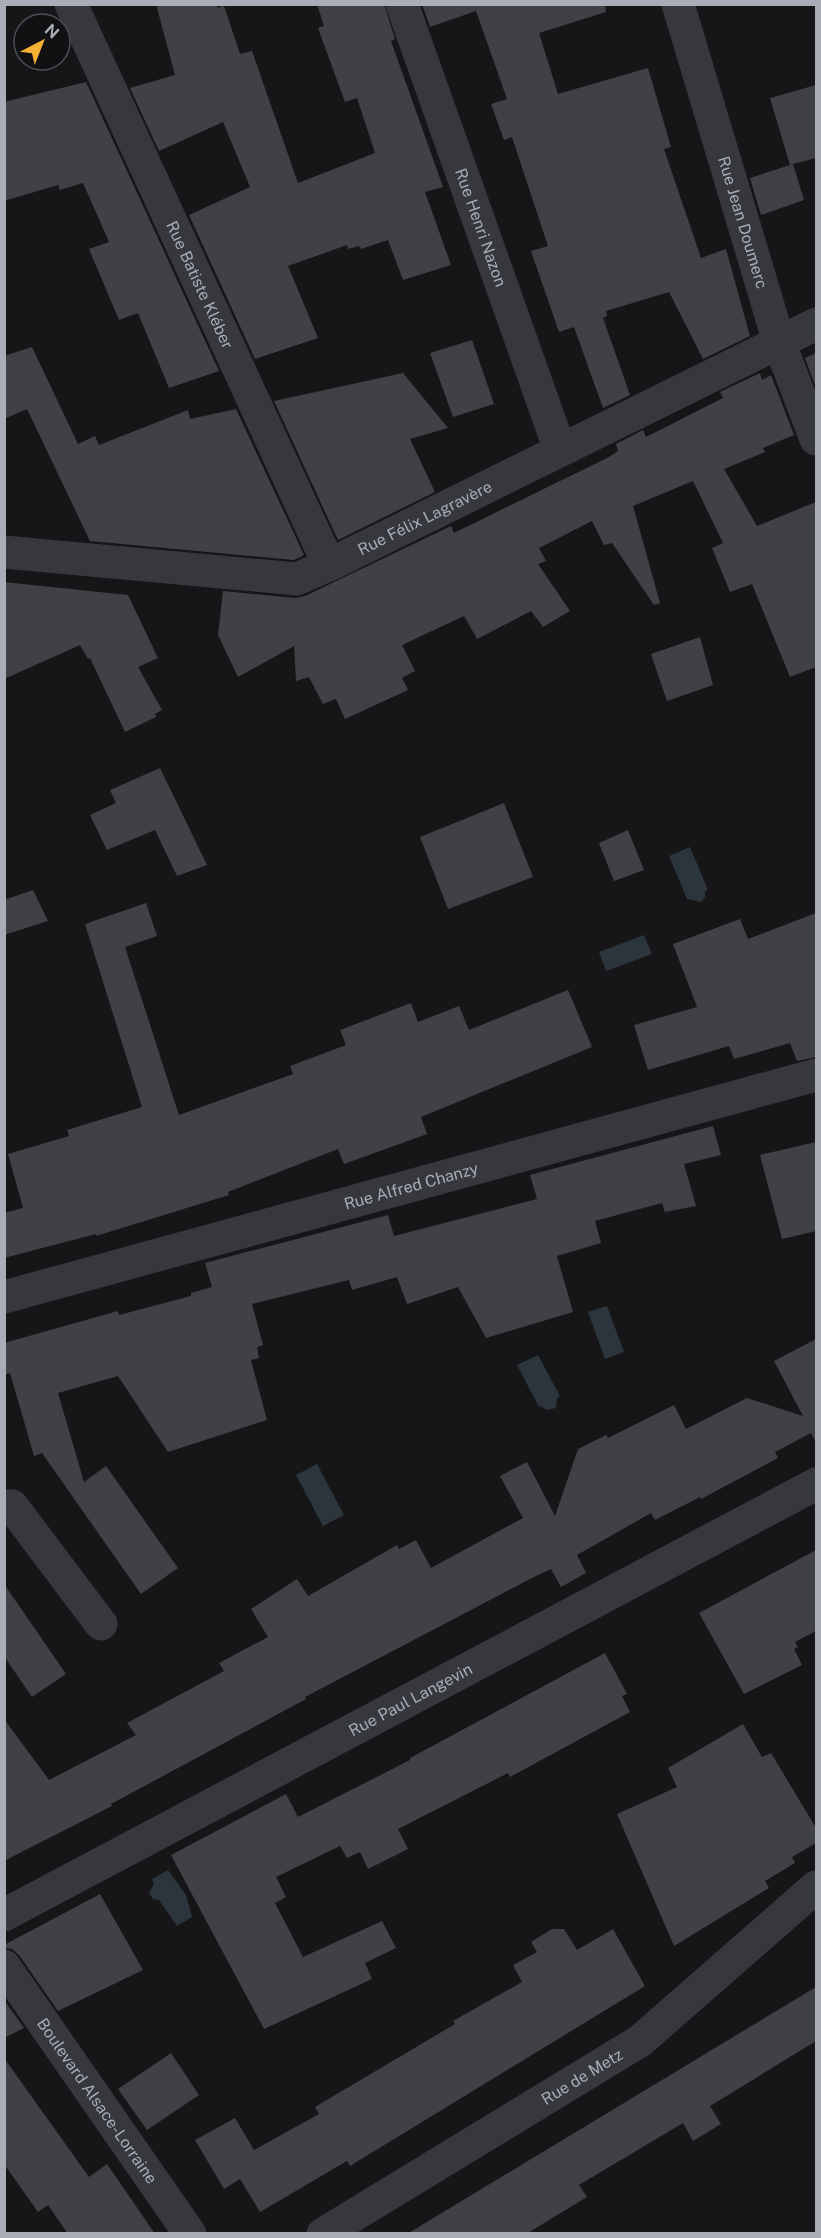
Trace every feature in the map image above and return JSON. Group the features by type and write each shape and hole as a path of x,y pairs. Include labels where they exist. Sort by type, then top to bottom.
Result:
{"street":[{"name":"Rue Batiste Kléber","path":"71,4 329,565"},
{"name":"Rue Henri Nazon","path":"402,4 560,450"},
{"name":"Rue Jean Doumerc","path":"678,4 779,342 816,439"},
{"name":"Rue Félix Lagravère","path":"4,552 297,579 816,324"},
{"name":"Rue Alfred Chanzy","path":"4,1297 816,1075"},
{"name":"Rue Paul Langevin","path":"4,1915 816,1484"},
{"path":"4,1506 12,1506 101,1624"},
{"name":"Rue de Metz","path":"323,2234 640,2041 816,1887"},
{"name":"Boulevard Alsace-Lorraine","path":"4,1966 190,2234"}],"shaded area":[{"path":"690,847 708,890 705,891 705,897 701,902 687,899 669,856"},
{"path":"644,935 652,954 606,971 599,952"},
{"path":"607,1306 624,1352 605,1359 588,1312"},
{"path":"538,1355 560,1396 557,1398 556,1408 546,1410 539,1407 517,1365"},
{"path":"317,1464 344,1515 323,1526 296,1475"},
{"path":"168,1870 186,1895 192,1917 177,1926 159,1900 153,1899 149,1893 154,1884 152,1879"}],"building":[{"path":"156,4 217,4 217,8 224,6 240,54 252,51 298,183 375,153 357,98 345,102 318,28 324,26 317,4 384,4 395,39 391,41 443,187 425,192 451,265 403,280 388,240 361,249 359,246 348,249 347,245 288,266 318,338 255,359 189,215 250,187 223,122 159,151 130,88 175,75"},
{"path":"422,4 605,4 606,12 539,33 558,94 648,68 671,147 664,149 701,258 726,249 750,336 703,359 669,292 606,311 607,316 603,318 630,395 603,408 574,327 559,332 531,251 548,246 512,137 504,140 491,104 507,99 476,11 430,27"},
{"path":"86,82 219,371 169,388 138,313 119,320 89,249 109,242 83,183 60,190 58,185 4,201 4,102"},
{"path":"816,85 816,158 793,164 804,200 761,215 750,178 790,165 770,98"},
{"path":"472,340 494,404 453,417 430,353"},
{"path":"32,347 78,444 95,436 99,445 188,410 190,419 236,409 304,555 294,560 90,541 27,409 4,419 4,356"},
{"path":"816,353 816,388 805,358"},
{"path":"403,373 448,428 410,439 435,492 338,540 274,401"},
{"path":"760,373 762,380 771,375 794,435 763,448 765,452 724,469 757,526 816,502 816,667 790,677 752,584 730,592 712,548 723,543 693,481 633,506 660,603 654,605 612,543 604,545 592,521 539,548 546,561 538,564 570,611 543,627 531,611 477,639 464,616 402,645 415,671 402,678 408,690 345,719 336,699 323,704 309,677 296,681 294,646 238,677 218,635 223,591 295,598 305,596 451,526 454,533 609,457 618,451 616,444 643,430 646,437 723,398 720,392"},
{"path":"4,582 128,595 158,658 138,667 162,710 155,714 156,717 125,732 90,658 88,659 80,645 4,679"},
{"path":"700,637 713,685 667,701 651,654"},
{"path":"160,768 207,865 177,876 155,830 107,850 90,815 116,803 110,790"},
{"path":"504,803 533,877 448,909 420,837"},
{"path":"628,830 644,870 614,881 599,843"},
{"path":"33,890 48,921 4,935 4,900"},
{"path":"146,903 157,936 125,947 179,1115 293,1074 290,1066 346,1045 340,1030 411,1003 418,1022 459,1006 469,1030 568,990 592,1047 421,1117 427,1134 344,1164 338,1149 228,1192 229,1195 96,1236 96,1234 4,1258 4,1213 23,1208 8,1154 69,1136 67,1130 142,1107 85,924"},
{"path":"816,913 816,1057 797,1061 790,1043 734,1059 729,1046 648,1070 634,1025 697,1007 673,944 740,919 748,939"},
{"path":"713,1126 721,1155 684,1164 696,1206 665,1212 662,1203 595,1221 601,1243 557,1256 573,1312 486,1338 458,1287 407,1304 397,1277 352,1290 349,1280 252,1304 263,1345 257,1347 259,1358 251,1360 267,1420 168,1452 118,1376 58,1393 84,1482 106,1466 178,1568 141,1594 42,1453 34,1456 10,1373 4,1375 4,1343 118,1311 119,1315 191,1296 191,1293 212,1287 205,1263 388,1215 394,1236 537,1199 530,1175"},
{"path":"816,1142 816,1231 782,1239 760,1155"},
{"path":"816,1339 816,1443 811,1433 775,1452 778,1458 701,1499 700,1497 655,1520 651,1513 577,1555 586,1573 561,1587 551,1569 534,1577 305,1697 306,1699 111,1804 112,1806 4,1861 4,1719 49,1780 136,1735 127,1723 224,1671 219,1663 268,1637 251,1609 297,1579 308,1596 397,1545 399,1549 416,1540 431,1568 523,1518 500,1476 527,1462 555,1516 578,1449 606,1435 608,1438 674,1405 686,1429 747,1398 803,1416 774,1361"},
{"path":"816,1550 816,1631 795,1642 798,1647 794,1649 802,1665 744,1694 699,1613"},
{"path":"4,1584 66,1674 32,1697 4,1656"},
{"path":"605,1653 627,1694 622,1696 630,1712 510,1777 508,1773 398,1829 408,1849 368,1869 360,1852 347,1858 340,1846 276,1877 286,1897 275,1903 303,1957 382,1921 396,1948 365,1963 372,1979 264,2029 171,1855 286,1794 298,1817 410,1760"},
{"path":"743,1724 762,1757 771,1753 816,1828 816,1843 792,1857 795,1863 765,1881 769,1888 674,1946 617,1814 677,1787 668,1768"},
{"path":"100,1894 143,1970 58,2011 19,1955 12,1949 4,1948 4,1945"},
{"path":"552,1929 564,1929 577,1950 613,1929 645,1986 350,2166 347,2161 260,2212 240,2179 224,2189 195,2140 235,2118 254,2150 319,2114 315,2107 455,2024 453,2021 522,1982 513,1965 537,1952 531,1942"},
{"path":"816,1987 816,2041 710,2106 721,2124 693,2141 683,2123 579,2185 587,2197 526,2234 407,2234"},
{"path":"4,2000 24,2028 4,2038"},
{"path":"171,2053 199,2095 147,2130 118,2089"},
{"path":"4,2058 89,2177 107,2164 155,2234 68,2234 48,2205 38,2212 4,2164"}]}
